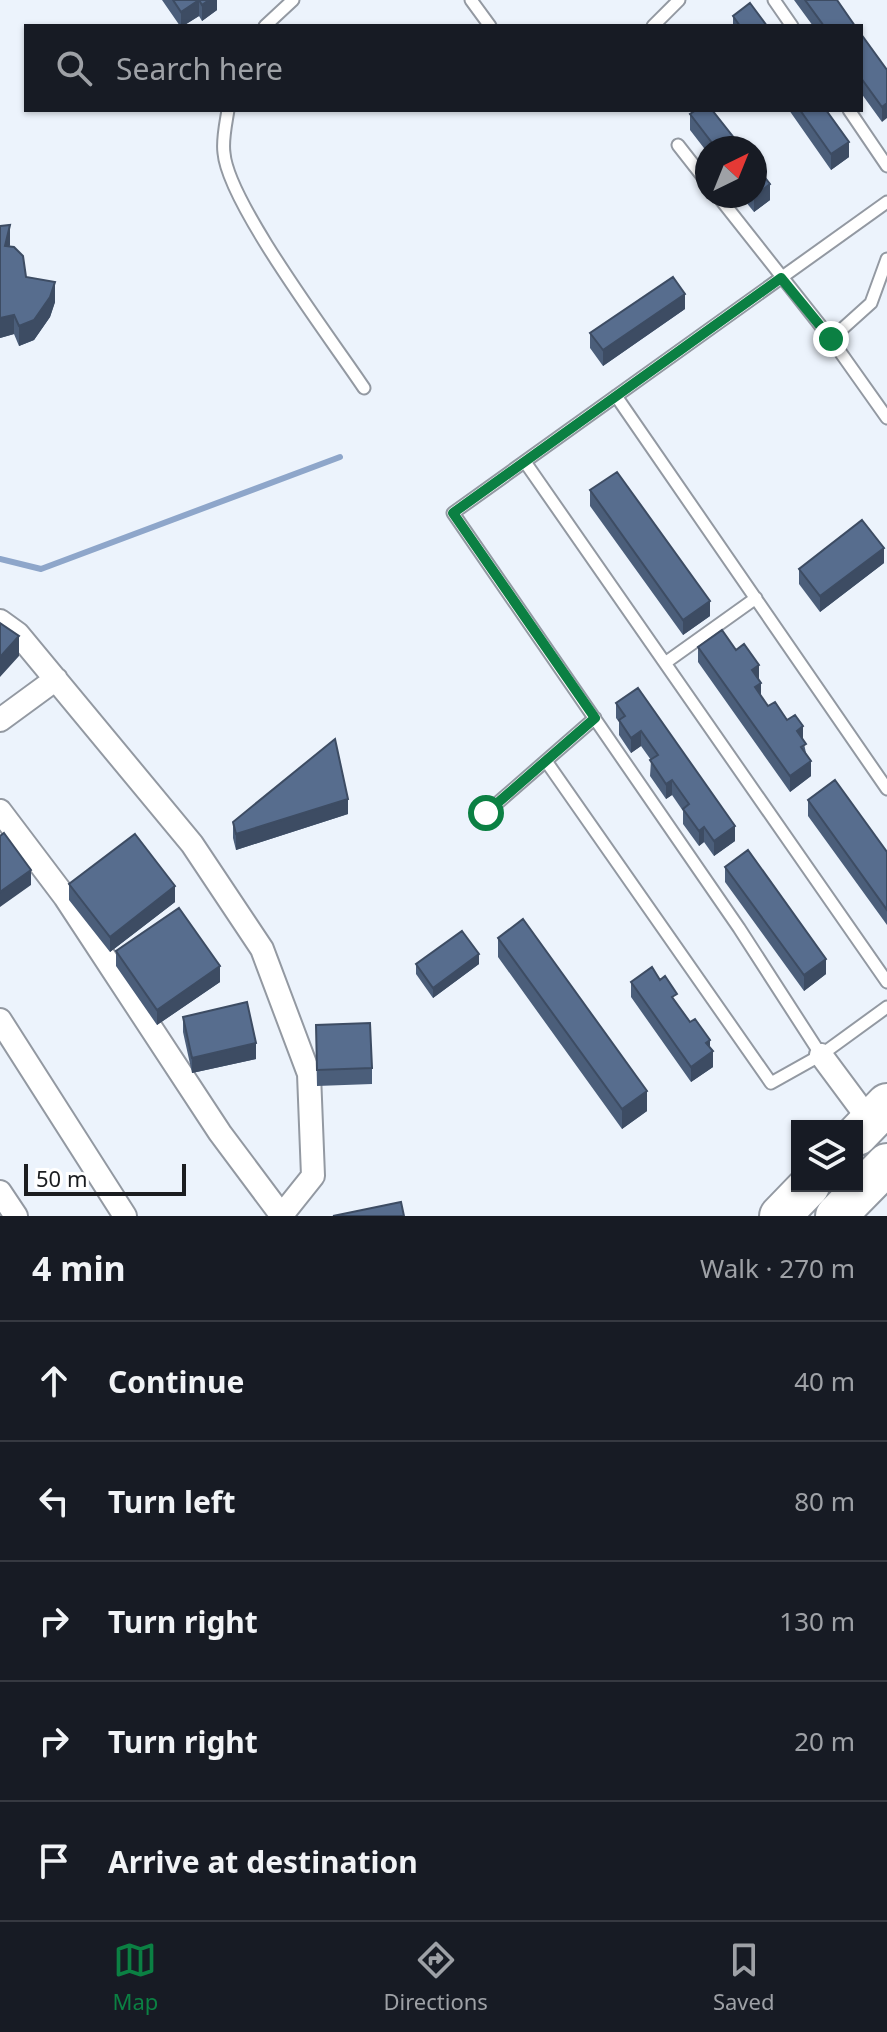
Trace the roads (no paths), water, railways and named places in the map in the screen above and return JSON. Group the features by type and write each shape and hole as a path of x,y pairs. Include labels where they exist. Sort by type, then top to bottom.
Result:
{"highway":[{"path":"836,1216 881,1171"},
{"path":"868,1216 881,1171"},
{"path":"780,1216 803,1192"}],"street":[{"path":"0,621 18,634 192,844 262,949 309,1074 313,1176 282,1216 220,1133 65,897 0,811"},
{"path":"0,720 56,679"},
{"path":"1,1025 125,1216"},
{"path":"821,1055 871,1120"},
{"path":"0,1192 16,1216"}],"lane":[{"path":"267,24 293,0"},
{"path":"471,0 489,24"},
{"path":"655,24 679,0"},
{"path":"774,0 791,24"},
{"path":"228,112 223,152 231,180 252,219 364,388"},
{"path":"850,112 887,166"},
{"path":"678,145 695,167"},
{"path":"821,1055 453,513 887,202"},
{"path":"727,208 831,339 887,418"},
{"path":"831,339 871,303 887,259"},
{"path":"616,396 887,789"},
{"path":"525,462 887,982"},
{"path":"665,663 756,598"},
{"path":"486,813 595,718"},
{"path":"546,761 771,1083 821,1055 887,1007"}],"waterway":[{"path":"0,559 41,569 340,457"}]}
